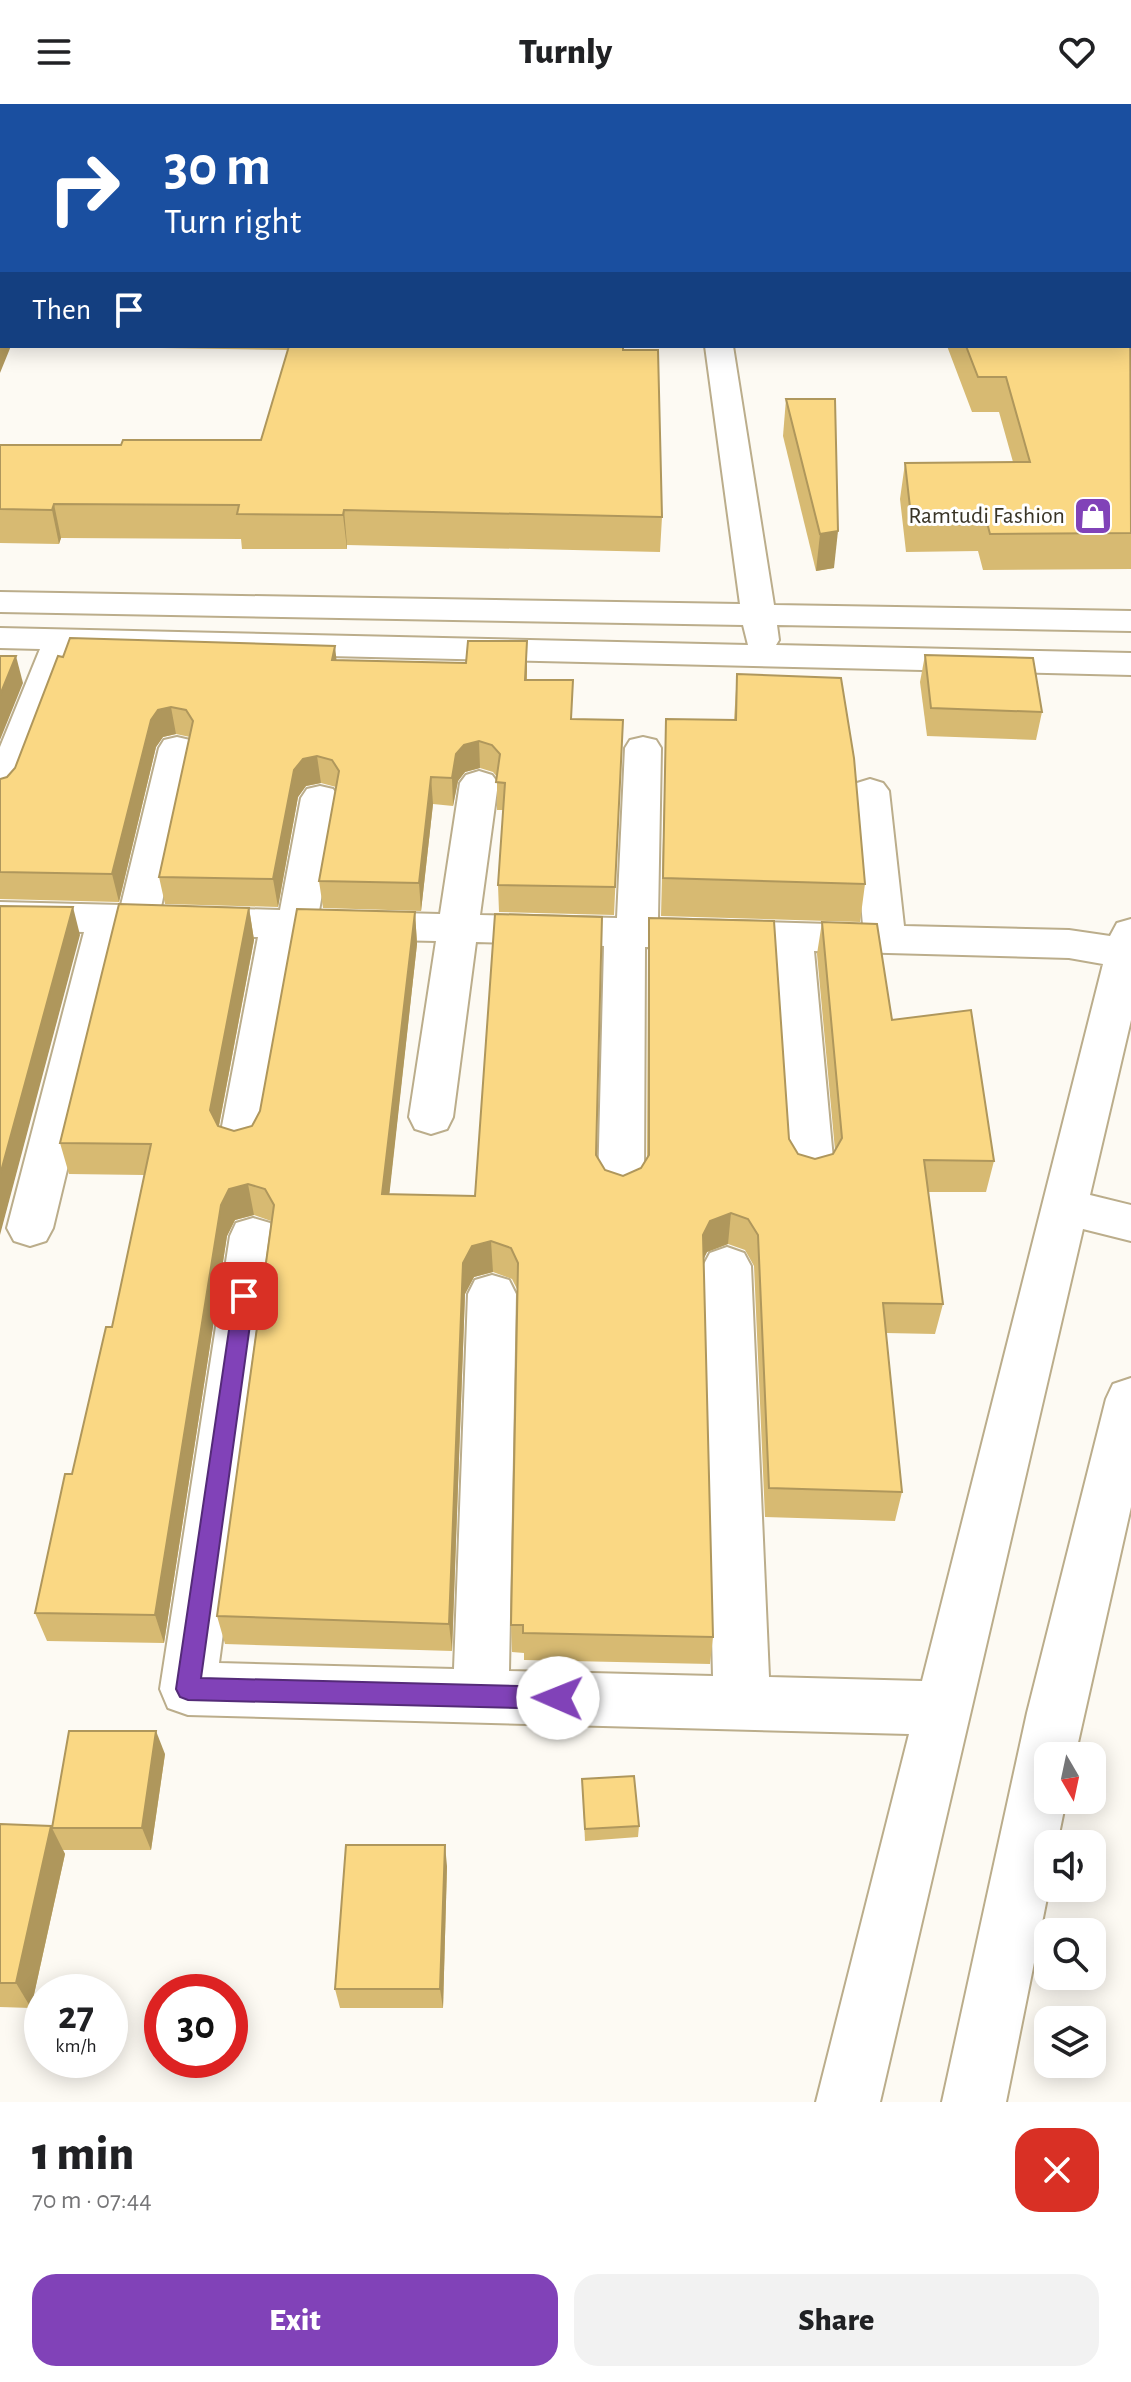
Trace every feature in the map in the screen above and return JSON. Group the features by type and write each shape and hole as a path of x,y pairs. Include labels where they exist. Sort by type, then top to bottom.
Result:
{"street":[{"path":"719,348 764,656"},
{"path":"0,602 1131,621"},
{"path":"0,638 1131,664"},
{"path":"0,794 61,639"},
{"path":"30,1228 122,919 177,748"},
{"path":"621,1186 631,932 643,748"},
{"path":"431,1117 479,783"},
{"path":"870,791 885,939"},
{"path":"241,1142 320,798"},
{"path":"0,916 1069,944 1128,943 848,2102"},
{"path":"792,937 811,1170"},
{"path":"1064,1207 1131,1223"},
{"path":"253,1236 188,1689 945,1708"},
{"path":"727,1266 742,1701"},
{"path":"481,1696 492,1294"},
{"path":"974,2102 1055,1713 1131,1399"}],"building":[{"path":"288,348 658,350 662,517 344,510 343,515 237,514 239,505 54,504 52,510 0,509 0,445 121,445 123,440 261,440"},
{"path":"967,348 1130,348 1131,533 990,534 985,515 911,516 905,463 1030,462 1006,377 978,377"},
{"path":"786,399 835,399 838,531 820,534"},
{"path":"70,638 335,646 332,660 466,663 468,641 527,641 525,680 573,680 571,719 623,720 615,887 498,885 505,783 496,782 500,754 492,745 479,741 464,745 456,754 452,778 431,777 419,883 319,881 339,771 332,760 317,756 303,759 294,770 273,879 159,877 193,721 186,710 171,707 158,710 151,720 112,874 0,872 0,779 7,777 15,768 58,656 63,657"},
{"path":"925,655 1033,658 1042,712 931,708"},
{"path":"0,656 16,656 0,695"},
{"path":"737,674 841,678 854,758 865,884 663,878 666,719 736,720"},
{"path":"119,904 249,908 210,1110 218,1126 234,1131 252,1126 260,1111 297,909 415,912 382,1194 475,1196 495,914 602,917 596,1155 605,1170 623,1176 641,1168 649,1155 649,918 774,921 789,1139 798,1154 815,1159 833,1154 842,1138 822,922 877,924 892,1020 971,1010 994,1161 924,1160 943,1304 883,1303 902,1492 769,1488 758,1235 748,1219 731,1213 710,1221 703,1235 713,1637 523,1633 523,1625 511,1625 518,1263 511,1248 491,1241 472,1246 463,1263 449,1624 217,1616 274,1205 265,1189 248,1184 229,1189 221,1205 155,1615 35,1613 65,1474 72,1474 106,1327 112,1327 151,1144 60,1143"},
{"path":"0,906 73,907 0,1175"},
{"path":"69,1731 156,1731 142,1828 52,1828"},
{"path":"634,1776 639,1826 585,1829 582,1779"},
{"path":"0,1824 51,1826 16,1983 0,1983"},
{"path":"346,1845 445,1845 440,1989 335,1989"}],"place":[{"name":"Ramtudi Fashion","path":"1093,516"}],"route":[{"path":"244,1296 188,1689 558,1698"}]}
